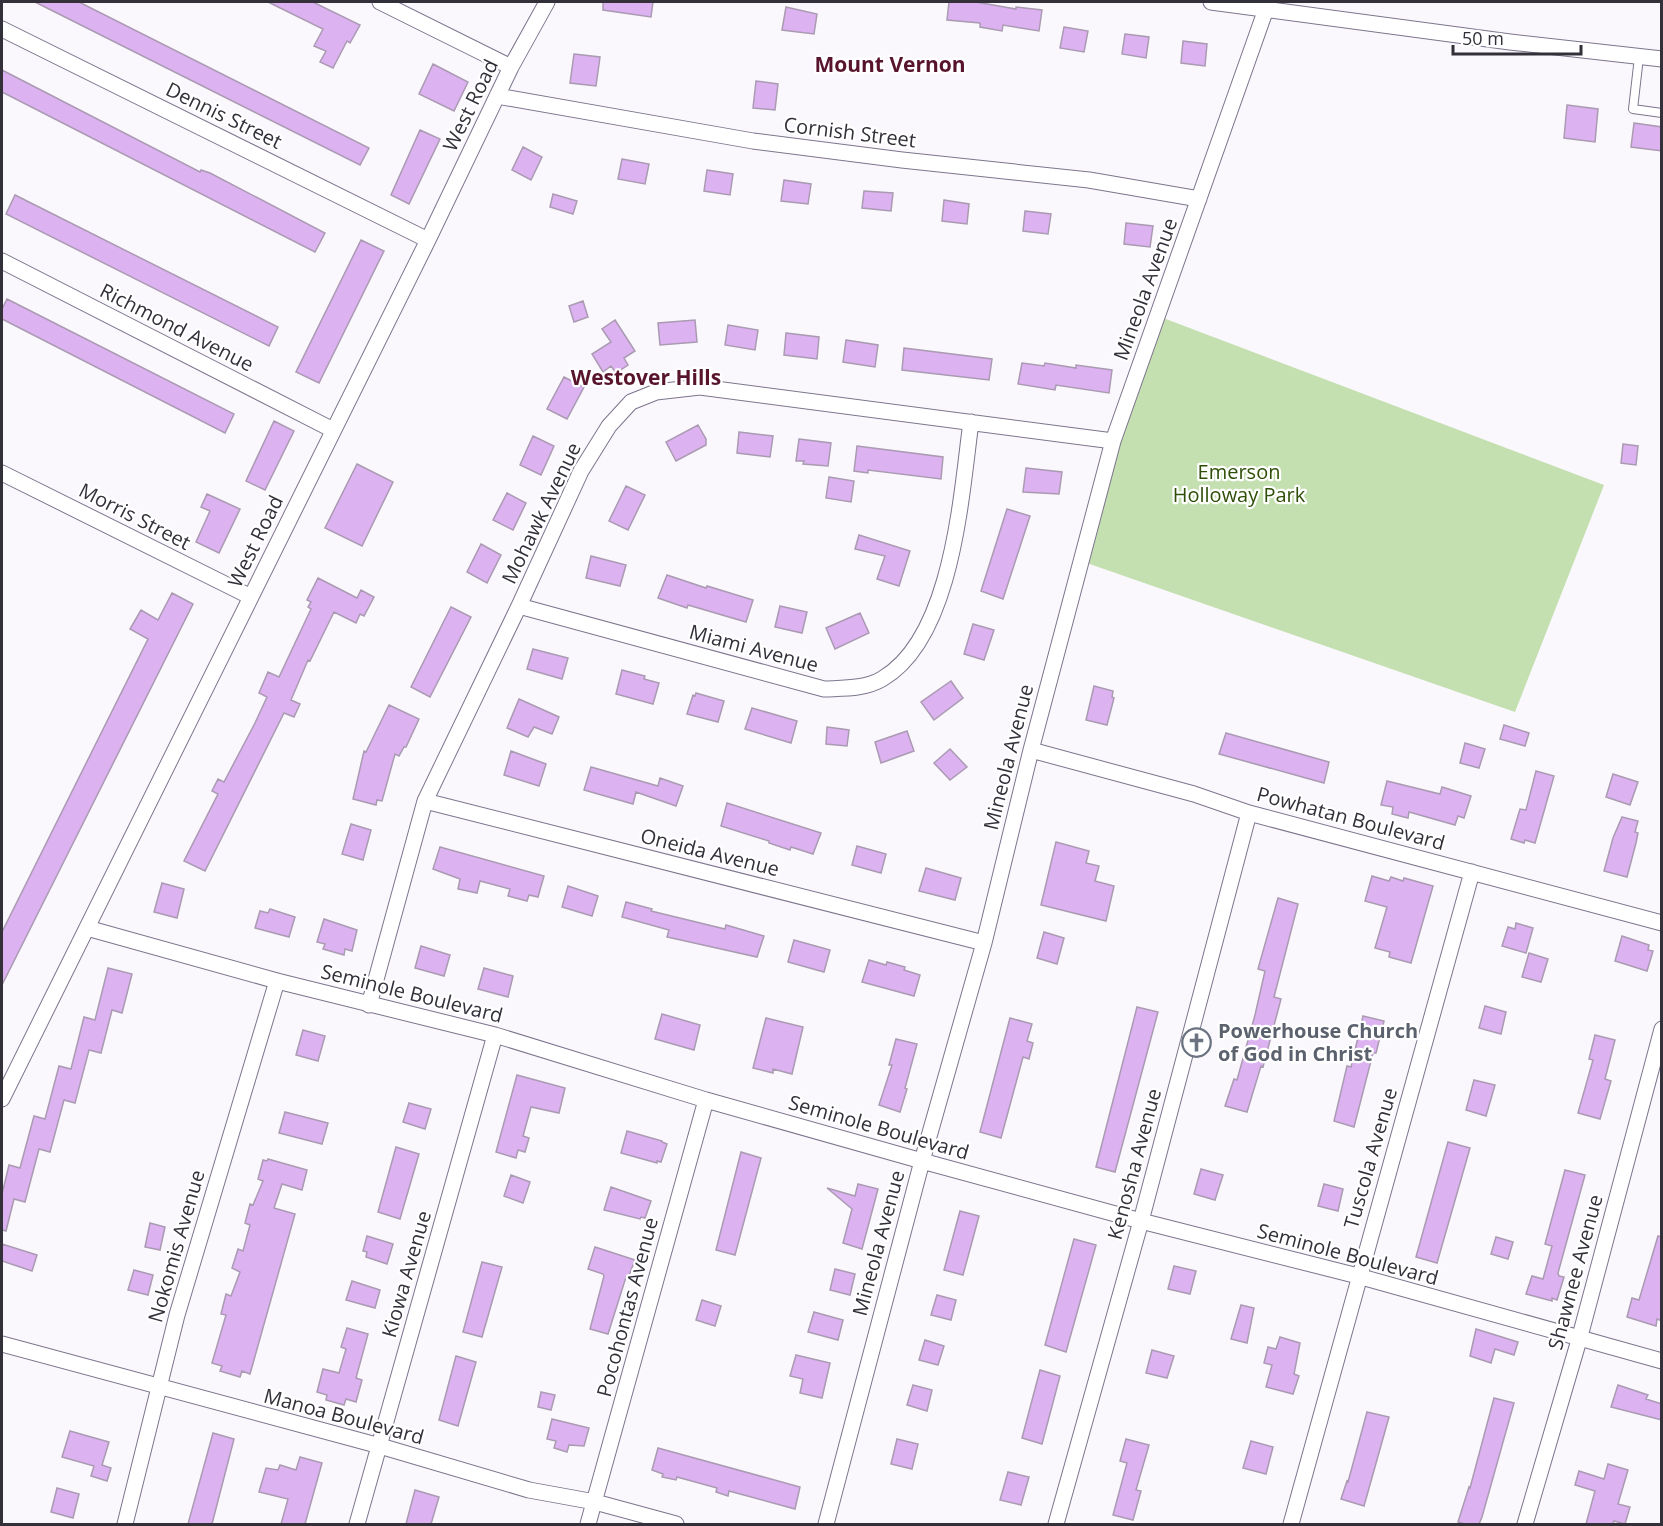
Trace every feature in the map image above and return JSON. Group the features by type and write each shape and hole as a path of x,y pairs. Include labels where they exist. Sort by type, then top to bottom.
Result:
{"street":[{"path":"380,2 511,67"},
{"name":"West Road","path":"2,1099 428,240 511,67 547,2"},
{"path":"1211,2 1662,59"},
{"name":"Mineola Avenue","path":"826,1524 922,1161 984,943 1031,750 1113,441 1266,9"},
{"name":"Dennis Street","path":"2,29 428,240"},
{"name":"Cornish Street","path":"497,96 753,141 1089,180 1199,199"},
{"name":"Richmond Avenue","path":"2,261 333,430"},
{"name":"Mohawk Avenue","path":"369,1005 425,801 519,606 580,471 609,426 631,402 656,392 700,387 1113,441"},
{"name":"Miami Avenue","path":"519,606 824,689 860,687 882,679 900,665 916,647 940,593 953,550 971,422"},
{"name":"Morris Street","path":"2,472 251,597"},
{"name":"Powhatan Boulevard","path":"1031,750 1194,794 1249,813 1662,923"},
{"name":"Oneida Avenue","path":"425,801 984,943"},
{"name":"Kenosha Avenue","path":"1056,1524 1141,1221 1249,813"},
{"name":"Tuscola Avenue","path":"1291,1524 1472,872"},
{"name":"Seminole Boulevard","path":"87,928 277,981 495,1035 706,1101 1141,1221 1358,1276 1579,1340 1662,1361"},
{"name":"Nokomis Avenue","path":"125,1524 177,1315 277,981"},
{"name":"Shawnee Avenue","path":"1525,1524 1579,1340 1662,1029"},
{"name":"Kiowa Avenue","path":"357,1524 495,1035"},
{"name":"Pocohontas Avenue","path":"588,1524 706,1101"},
{"name":"Manoa Boulevard","path":"2,1344 158,1388 380,1446 529,1490 595,1502 676,1524"}],"lane":[{"path":"1639,57 1633,109 1662,112"}],"green space":[{"name":"Emerson Holloway Park","path":"1158,316 1604,485 1515,712 1081,561"}],"building":[{"path":"35,2 79,2 369,148 360,165"},
{"path":"268,2 313,2 360,25 350,43 347,41 333,68 320,62 326,51 314,46 323,29"},
{"path":"603,2 653,2 651,17 603,10"},
{"path":"949,2 976,2 1016,9 1016,7 1042,10 1039,31 1003,25 1002,31 980,27 980,23 947,20"},
{"path":"786,7 817,14 814,34 782,30"},
{"path":"1064,27 1088,31 1084,52 1060,48"},
{"path":"1125,34 1149,37 1146,58 1122,54"},
{"path":"1183,41 1207,44 1205,66 1181,63"},
{"path":"574,54 600,57 596,86 570,83"},
{"path":"433,64 468,82 454,111 419,94"},
{"path":"2,70 200,172 201,170 210,173 325,233 315,252 2,92"},
{"path":"756,81 778,84 775,110 753,108"},
{"path":"1567,105 1598,109 1595,142 1564,138"},
{"path":"1634,123 1662,127 1662,151 1631,147"},
{"path":"420,130 440,139 409,204 391,195"},
{"path":"523,147 542,157 531,180 512,170"},
{"path":"622,159 649,164 645,184 618,179"},
{"path":"707,170 733,174 730,195 704,191"},
{"path":"784,180 811,184 808,204 781,201"},
{"path":"864,191 893,193 891,211 862,208"},
{"path":"553,194 577,201 573,214 550,207"},
{"path":"15,195 278,327 269,346 6,214"},
{"path":"944,200 969,204 967,224 942,221"},
{"path":"1025,211 1051,214 1048,234 1023,231"},
{"path":"1126,223 1153,226 1150,247 1124,244"},
{"path":"361,240 384,251 319,383 296,372"},
{"path":"7,299 234,414 225,433 2,319 2,309"},
{"path":"583,301 588,317 574,322 569,306"},
{"path":"615,320 635,351 624,358 628,365 616,373 611,366 603,372 592,354 611,342 602,329"},
{"path":"695,320 697,342 660,345 658,323"},
{"path":"728,325 758,330 755,350 725,345"},
{"path":"786,333 819,337 817,359 784,355"},
{"path":"846,340 878,345 875,367 843,362"},
{"path":"904,348 992,359 989,380 902,370"},
{"path":"1022,363 1044,366 1045,363 1076,368 1076,365 1112,370 1109,393 1056,385 1055,390 1018,384"},
{"path":"564,377 584,387 567,419 547,409"},
{"path":"274,421 294,431 265,490 246,481"},
{"path":"698,425 706,439 706,445 676,461 666,442"},
{"path":"739,432 773,436 770,457 737,453"},
{"path":"533,436 554,446 541,475 520,465"},
{"path":"799,439 831,443 828,466 803,464 804,461 796,461"},
{"path":"1623,444 1638,446 1636,465 1621,463"},
{"path":"857,446 943,457 941,479 868,470 868,473 854,471"},
{"path":"357,464 393,482 362,546 325,528"},
{"path":"1026,468 1062,472 1059,494 1023,492"},
{"path":"829,477 854,481 851,502 826,498"},
{"path":"626,486 645,495 628,530 609,521"},
{"path":"507,493 526,503 513,530 493,520"},
{"path":"207,494 240,509 219,553 196,542 210,511 201,507"},
{"path":"1007,509 1030,516 1003,599 981,591"},
{"path":"859,535 910,551 899,586 877,579 885,556 855,549"},
{"path":"481,544 501,555 487,583 467,572"},
{"path":"591,556 626,565 620,586 586,578"},
{"path":"667,575 753,600 746,622 688,605 687,608 658,598"},
{"path":"318,578 357,598 361,590 374,597 364,616 360,614 356,623 334,612 310,661 308,660 291,700 300,704 294,717 284,713 205,871 184,861 218,794 212,791 218,779 224,782 267,697 259,693 268,672 279,677 311,609 308,607 311,602 307,600"},
{"path":"172,593 193,604 2,985 2,932 148,639 130,629 141,610 158,620"},
{"path":"780,606 807,612 802,633 775,627"},
{"path":"451,607 471,617 430,697 411,687"},
{"path":"860,613 869,633 835,649 826,628"},
{"path":"973,624 994,630 984,660 964,654"},
{"path":"533,649 568,658 562,679 527,669"},
{"path":"622,670 645,676 644,679 659,683 653,704 616,694"},
{"path":"951,681 963,698 934,720 921,702"},
{"path":"1094,686 1113,691 1112,697 1114,698 1107,725 1086,720"},
{"path":"696,693 724,701 718,722 687,714 693,695 695,696"},
{"path":"519,699 559,717 552,734 534,727 528,737 507,728"},
{"path":"389,705 419,719 406,747 399,756 395,754 382,801 377,800 376,805 353,799 364,751 366,752"},
{"path":"752,708 797,721 791,743 745,729"},
{"path":"1504,725 1529,733 1525,746 1500,739"},
{"path":"827,727 849,730 847,746 826,744"},
{"path":"907,731 914,751 881,763 875,742"},
{"path":"1226,733 1329,762 1324,783 1219,754"},
{"path":"1465,743 1485,749 1479,768 1460,763"},
{"path":"950,749 967,767 950,780 934,763"},
{"path":"511,751 546,764 539,786 504,775"},
{"path":"591,767 658,786 660,778 683,786 676,806 636,792 633,804 584,790"},
{"path":"1536,771 1554,776 1535,843 1525,840 1524,843 1511,839 1520,809 1526,810"},
{"path":"1613,774 1638,782 1630,805 1606,797"},
{"path":"1387,781 1440,794 1442,787 1471,796 1464,818 1458,816 1455,825 1409,812 1408,818 1392,814 1393,807 1381,805"},
{"path":"727,803 821,833 813,854 791,847 790,850 721,826"},
{"path":"1622,817 1638,821 1635,832 1638,833 1627,877 1604,871 1613,838"},
{"path":"351,824 371,830 363,860 342,854"},
{"path":"1056,842 1089,851 1086,863 1099,866 1095,881 1114,886 1106,921 1041,905"},
{"path":"857,846 886,854 881,873 852,865"},
{"path":"440,847 544,876 538,897 529,895 527,901 508,896 510,889 480,881 477,893 458,889 460,879 433,869"},
{"path":"926,868 961,878 955,900 919,891"},
{"path":"1372,876 1389,881 1391,877 1403,881 1404,878 1433,886 1411,963 1389,957 1390,952 1375,948 1387,907 1365,901"},
{"path":"162,883 184,889 177,918 154,912"},
{"path":"568,886 598,896 592,916 562,907"},
{"path":"1278,898 1298,904 1274,997 1281,999 1263,1067 1261,1066 1247,1112 1225,1106 1234,1079 1237,1080 1255,1015 1265,971 1258,969"},
{"path":"626,902 652,909 651,911 725,929 726,925 764,936 757,957 667,937 669,930 622,917"},
{"path":"270,909 295,917 289,937 255,928 260,911 268,913"},
{"path":"324,919 357,930 352,951 345,949 344,955 323,949 325,944 317,942"},
{"path":"1516,923 1533,928 1526,953 1502,946 1508,927 1515,929"},
{"path":"1044,932 1064,938 1057,964 1037,958"},
{"path":"1622,936 1649,945 1648,950 1653,951 1647,971 1615,961"},
{"path":"794,940 830,950 824,972 788,962"},
{"path":"421,946 450,955 444,976 415,968"},
{"path":"1529,953 1548,959 1541,982 1522,977"},
{"path":"869,960 905,967 904,970 920,975 914,996 862,982"},
{"path":"108,968 132,974 122,1013 112,1010 101,1053 89,1050 75,1103 64,1100 50,1152 39,1149 25,1202 14,1199 6,1231 2,1230 2,1194 9,1165 20,1168 34,1116 45,1119 59,1066 71,1069 84,1017 95,1020"},
{"path":"484,968 513,976 508,997 478,989"},
{"path":"1485,1006 1506,1012 1501,1034 1479,1028"},
{"path":"1137,1007 1158,1012 1115,1172 1096,1167"},
{"path":"662,1014 700,1025 694,1050 655,1039"},
{"path":"1363,1016 1384,1021 1376,1053 1373,1053 1354,1127 1334,1121 1347,1066 1351,1067"},
{"path":"766,1018 803,1027 792,1074 773,1069 773,1073 753,1068"},
{"path":"1010,1018 1032,1024 1027,1041 1033,1043 1029,1059 1023,1057 1001,1138 980,1132"},
{"path":"303,1030 325,1036 318,1061 296,1055"},
{"path":"1595,1035 1615,1040 1605,1079 1611,1081 1600,1119 1578,1113 1593,1060 1589,1059"},
{"path":"896,1039 917,1044 900,1112 879,1105 892,1065 889,1065"},
{"path":"517,1075 565,1088 559,1113 531,1107 523,1136 529,1138 525,1152 518,1150 516,1158 496,1152"},
{"path":"1474,1080 1495,1085 1486,1116 1466,1110"},
{"path":"409,1103 431,1109 425,1129 403,1122"},
{"path":"285,1112 328,1123 322,1144 279,1133"},
{"path":"627,1131 667,1144 661,1162 657,1161 657,1163 621,1153"},
{"path":"1448,1142 1470,1148 1437,1263 1416,1257"},
{"path":"396,1147 419,1154 400,1219 378,1212"},
{"path":"741,1152 761,1158 735,1255 716,1250"},
{"path":"268,1159 307,1170 302,1190 282,1184 274,1208 295,1214 250,1374 242,1371 240,1377 220,1371 222,1366 212,1363 226,1315 221,1314 226,1294 231,1296 240,1272 232,1268 238,1249 243,1251 250,1225 245,1223 250,1204 253,1205 263,1181 258,1179 263,1160"},
{"path":"1201,1169 1223,1175 1215,1200 1194,1194"},
{"path":"1565,1170 1585,1175 1558,1273 1559,1276 1564,1277 1557,1300 1552,1298 1552,1301 1526,1294 1532,1276 1543,1279 1552,1246 1545,1244"},
{"path":"511,1175 530,1182 523,1203 504,1196"},
{"path":"858,1184 878,1189 862,1249 843,1243 852,1209 827,1188 855,1196"},
{"path":"1324,1184 1343,1189 1338,1211 1318,1206"},
{"path":"611,1187 651,1201 645,1218 640,1219 604,1210"},
{"path":"960,1211 979,1216 963,1275 944,1270"},
{"path":"150,1223 165,1227 160,1250 145,1247"},
{"path":"367,1236 393,1244 387,1264 366,1257 367,1252 363,1251"},
{"path":"1658,1236 1662,1237 1662,1321 1657,1319 1656,1326 1627,1317 1632,1298 1639,1300"},
{"path":"1496,1237 1513,1242 1508,1259 1491,1254"},
{"path":"1074,1239 1096,1245 1066,1352 1045,1345"},
{"path":"2,1244 37,1255 32,1271 2,1261"},
{"path":"595,1247 635,1260 628,1278 626,1277 608,1334 590,1329 604,1276 588,1269"},
{"path":"482,1262 502,1267 482,1337 463,1332"},
{"path":"1174,1266 1196,1271 1190,1294 1168,1289"},
{"path":"835,1269 855,1274 850,1295 830,1290"},
{"path":"134,1270 153,1275 148,1295 128,1290"},
{"path":"352,1281 380,1290 375,1308 346,1300"},
{"path":"937,1295 956,1300 951,1320 931,1315"},
{"path":"702,1300 721,1306 715,1326 696,1320"},
{"path":"1241,1305 1254,1308 1247,1343 1231,1339"},
{"path":"814,1312 843,1320 838,1340 808,1332"},
{"path":"347,1328 368,1334 356,1378 362,1380 356,1402 346,1399 344,1405 326,1400 327,1395 317,1392 323,1369 339,1373 346,1349 341,1347"},
{"path":"1476,1329 1518,1342 1514,1355 1495,1349 1491,1363 1470,1356"},
{"path":"1280,1337 1300,1343 1294,1374 1299,1376 1293,1394 1266,1387 1272,1365 1264,1363 1268,1347 1276,1349"},
{"path":"925,1340 944,1346 938,1365 919,1360"},
{"path":"1152,1350 1174,1356 1167,1378 1146,1373"},
{"path":"796,1355 830,1363 822,1398 800,1393 803,1379 790,1376"},
{"path":"456,1356 476,1362 458,1426 439,1420"},
{"path":"1040,1370 1060,1376 1042,1444 1022,1438"},
{"path":"913,1385 932,1390 927,1411 907,1405"},
{"path":"1618,1385 1648,1395 1646,1399 1662,1404 1662,1420 1611,1407"},
{"path":"541,1392 555,1395 551,1410 538,1407"},
{"path":"1494,1398 1514,1403 1482,1517 1479,1524 1465,1524 1458,1522 1470,1488"},
{"path":"1367,1412 1389,1417 1364,1506 1341,1499 1348,1482"},
{"path":"552,1419 589,1428 584,1446 569,1445 567,1452 554,1448 556,1441 547,1439"},
{"path":"70,1431 109,1442 102,1465 111,1468 107,1481 91,1476 94,1466 62,1457"},
{"path":"213,1433 234,1439 212,1524 188,1524"},
{"path":"897,1439 918,1444 912,1469 891,1464"},
{"path":"1126,1439 1149,1445 1136,1490 1141,1491 1133,1520 1113,1515 1127,1463 1120,1461"},
{"path":"1251,1441 1273,1447 1266,1474 1243,1468"},
{"path":"658,1448 800,1487 795,1509 729,1491 728,1496 716,1492 717,1488 677,1477 676,1480 662,1477 663,1474 652,1470"},
{"path":"300,1457 322,1463 305,1524 281,1524 288,1499 259,1492 266,1468 278,1470 280,1465 296,1470"},
{"path":"1608,1464 1628,1470 1618,1504 1630,1507 1625,1524 1614,1521 1613,1524 1586,1524 1595,1491 1575,1485 1579,1471 1604,1479"},
{"path":"1008,1472 1029,1477 1021,1505 1000,1500"},
{"path":"57,1488 79,1494 73,1518 51,1512"},
{"path":"415,1490 439,1497 431,1524 406,1524"}],"place":[{"name":"Powerhouse Church of God in Christ","path":"1197,1042"}],"district":[{"name":"Mount Vernon","path":"890,64"},
{"name":"Westover Hills","path":"646,377"}]}
